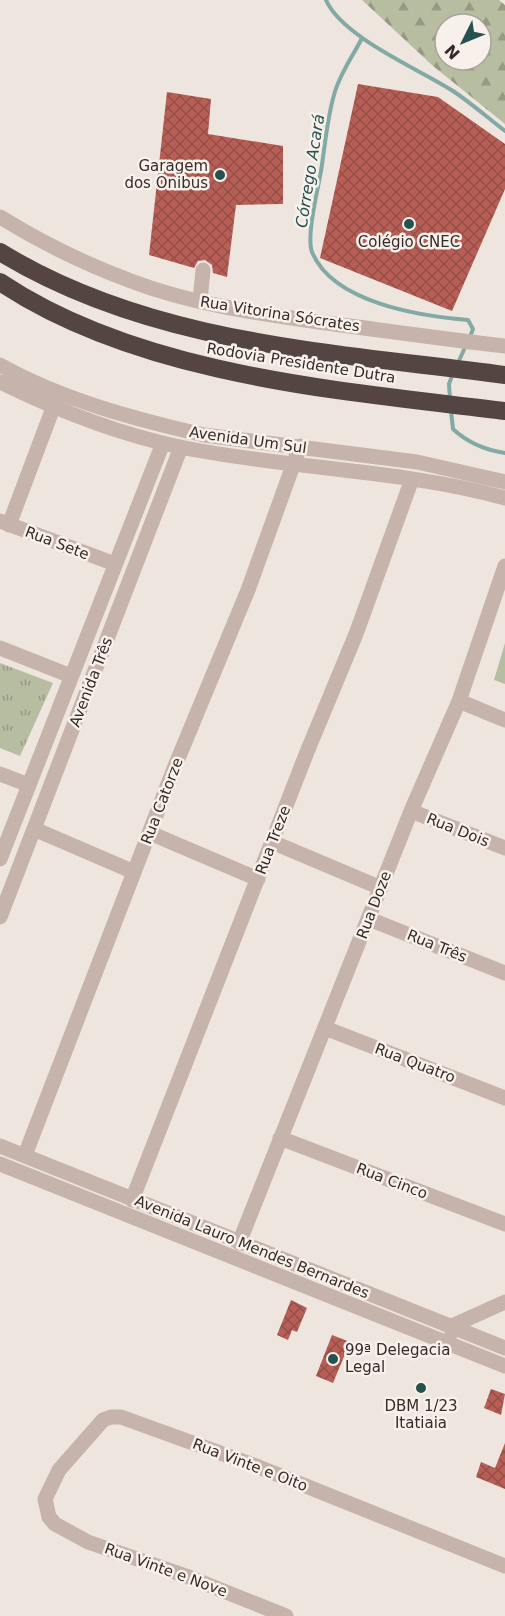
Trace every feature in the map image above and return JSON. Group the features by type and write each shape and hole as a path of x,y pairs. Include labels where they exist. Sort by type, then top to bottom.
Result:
{"highway":[{"name":"Rodovia Presidente Dutra","path":"0,252 56,282 110,304 202,332 303,350 505,375"},
{"name":"Rodovia Presidente Dutra","path":"0,282 54,312 104,333 213,369 505,411"}],"street":[{"name":"Rua Vitorina Sócrates","path":"0,217 34,238 87,264 133,282 200,301 256,313 505,346"},
{"path":"200,301 203,270"},
{"name":"Avenida Um Sul","path":"3,375 53,408 110,428 181,447 300,446 342,454 417,462 505,482"},
{"name":"Avenida Um Sul","path":"3,375 119,413 204,435 295,465 431,480 505,498"},
{"path":"4,523 53,408"},
{"path":"110,428 119,413"},
{"name":"Avenida Três","path":"1,857 163,443"},
{"name":"Rua Catorze","path":"25,1155 295,465 300,446"},
{"name":"Avenida Três","path":"0,917 181,447"},
{"path":"340,470 342,454"},
{"name":"Rua Treze","path":"132,1200 356,634 412,479"},
{"path":"132,520 151,525"},
{"name":"Rua Sete","path":"4,523 115,564"},
{"name":"Rua Doze","path":"239,1243 411,811 459,701 505,566"},
{"path":"90,629 109,636"},
{"path":"0,648 71,676"},
{"path":"459,701 505,720"},
{"path":"55,718 75,723"},
{"path":"0,774 29,785"},
{"name":"Rua Dois","path":"411,811 505,848"},
{"path":"34,829 134,872"},
{"path":"150,833 258,879"},
{"path":"272,842 381,888"},
{"path":"1,857 21,862"},
{"name":"Rua Três","path":"369,919 505,973"},
{"name":"Rua Quatro","path":"325,1029 505,1098"},
{"name":"Rua Cinco","path":"280,1138 505,1224"},
{"name":"Avenida Lauro Mendes Bernardes","path":"0,1146 505,1348"},
{"name":"Avenida Lauro Mendes Bernardes","path":"0,1164 505,1366"},
{"path":"80,1196 86,1181"},
{"path":"179,1237 185,1221"},
{"path":"385,1318 391,1302"},
{"path":"448,1343 454,1326 505,1302"},
{"name":"Rua Vinte e Oito","path":"49,1517 45,1499 59,1470 104,1420 111,1417 121,1418 256,1466 505,1566"},
{"name":"Rua Vinte e Nove","path":"49,1517 55,1524 88,1542 186,1576 286,1616"}],"green space":[{"path":"362,0 499,0 505,5 505,124 440,72 493,72 493,12 433,12 433,66"},
{"path":"505,643 505,684 494,680"},
{"path":"0,663 53,683 20,756 0,748"}],"building":[{"name":"Colégio CNEC","path":"358,84 438,97 505,144 505,189 452,311 320,258"},
{"name":"Garagem dos Onibus","path":"167,92 211,99 208,134 283,146 283,204 236,205 227,277 213,273 212,265 205,260 198,261 194,268 149,255"},
{"path":"291,1300 307,1308 297,1332 292,1330 288,1340 277,1335"},
{"name":"99ª Delegacia Legal","path":"332,1335 350,1342 333,1383 316,1376"},
{"path":"491,1389 505,1394 501,1415 484,1408"},
{"path":"505,1443 505,1489 476,1477 481,1462 495,1468"}],"waterway":[{"path":"326,0 335,14 364,39 453,91 505,131"},
{"name":"Córrego Acará","path":"362,38 339,80 332,104 311,224 312,252 323,269 338,284 358,295 403,310 468,320 473,329 469,339"},
{"name":"Córrego Acará","path":"458,363 466,345"},
{"name":"Córrego Acará","path":"450,400 449,384 453,373"},
{"name":"Córrego Acará","path":"451,411 453,429 459,434 477,445 505,453"}],"place":[{"name":"Garagem dos Onibus","path":"220,175"},
{"name":"Colégio CNEC","path":"409,224"},
{"name":"99ª Delegacia Legal","path":"333,1359"},
{"name":"DBM 1/23 Itatiaia","path":"421,1388"}]}
